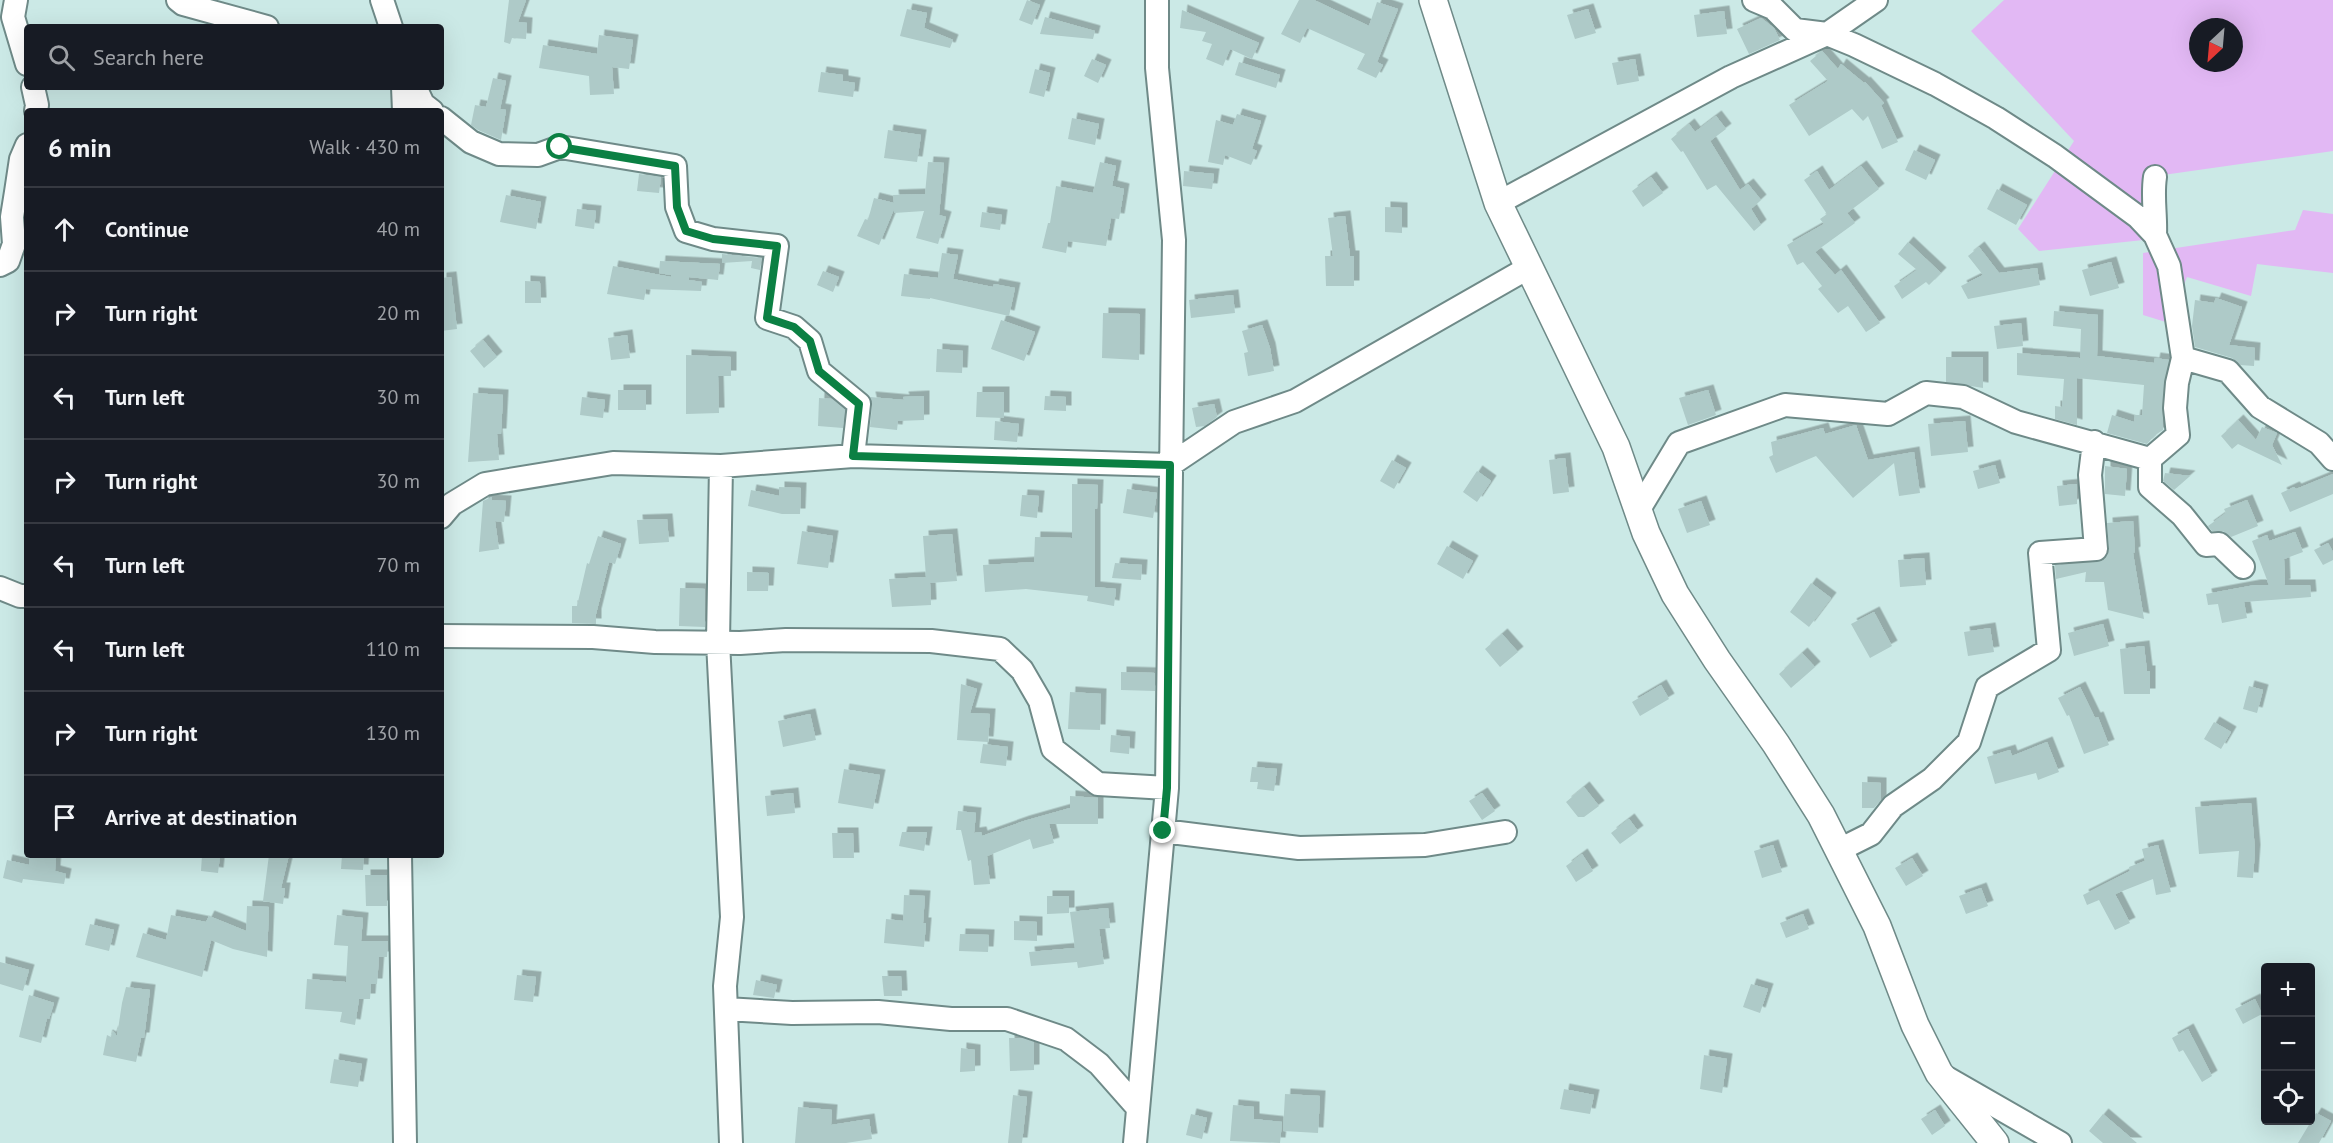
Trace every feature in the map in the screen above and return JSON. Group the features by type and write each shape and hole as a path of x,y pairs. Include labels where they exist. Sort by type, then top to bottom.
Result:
{"street":[{"path":"16,0 13,17 24,53"},
{"path":"178,0 183,4 256,24"},
{"path":"381,0 390,24"},
{"path":"398,0 399,24"},
{"path":"1135,1143 1167,788 1174,240 1158,68 1157,0"},
{"path":"1433,0 1498,203 1528,268 1586,380 1616,447 1646,533 1675,594 1821,815 1877,926 1915,1025 1938,1073 1995,1143"},
{"path":"1754,0 1773,8 1795,30 1827,34 1935,84 1996,118 2064,163 2138,217 2155,236 2169,266 2183,358 2177,383 2175,408 2178,435 2150,459 2150,487 2182,514 2206,544 2219,544 2243,567"},
{"path":"1498,203 1731,77 1827,34 1876,0"},
{"path":"34,90 36,108"},
{"path":"403,90 404,108"},
{"path":"416,90 423,104 428,108"},
{"path":"444,120 471,142 500,154 538,155 560,147 675,166 677,207 686,231 713,239 777,246 767,318 794,327 810,341 819,371 859,404 853,456"},
{"path":"0,265 8,261 14,244 12,217 24,152"},
{"path":"2155,177 2153,194 2156,218 2155,236"},
{"path":"444,513 452,504 485,484 613,463 721,466 853,456 1170,465 1233,422 1295,401 1528,268"},
{"path":"2183,358 2228,371 2260,407 2319,442 2333,459"},
{"path":"1638,512 1679,443 1785,405 1888,414 1926,393 1963,397 2016,422 2150,459"},
{"path":"1839,850 1871,834 1893,806 1932,780 1969,742 1987,687 2049,650 2040,554 2096,549 2090,475 2094,442"},
{"path":"721,466 718,642 732,917 725,986 731,1143"},
{"path":"0,588 24,596"},
{"path":"444,636 593,637 655,642 921,641 1000,649 1022,670 1040,701 1053,749 1098,783 1167,788"},
{"path":"1163,831 1299,848 1425,845 1505,832"},
{"path":"400,858 405,1143"},
{"path":"726,1009 792,1013 878,1012 951,1019 1007,1019 1066,1039 1099,1064 1137,1107"},
{"path":"1938,1073 2060,1143"}],"shaded area":[{"path":"2004,0 2333,0 2333,151 2149,177 2153,239 2039,251 2018,229 2074,141 1971,31"},
{"path":"2303,210 2333,214 2333,273 2257,264 2251,296 2187,277 2169,323 2143,315 2143,253 2295,230"}],"building":[{"path":"509,0 526,0 518,22 527,23 526,39 512,38 510,44 504,42"},
{"path":"1027,0 1040,5 1032,25 1019,20"},
{"path":"1299,0 1314,0 1369,26 1377,2 1398,9 1377,62 1383,65 1376,78 1357,69 1365,54 1307,28 1300,43 1281,34"},
{"path":"907,9 927,13 924,28 953,40 950,48 900,36"},
{"path":"1588,9 1596,33 1575,39 1567,15"},
{"path":"1182,10 1259,43 1252,59 1230,49 1223,66 1206,59 1212,44 1202,41 1206,32 1180,28"},
{"path":"1724,11 1727,34 1697,37 1694,15"},
{"path":"1045,17 1095,31 1093,39 1040,34"},
{"path":"1761,18 1774,28 1780,40 1749,54 1737,29"},
{"path":"599,35 633,40 629,69 612,67 614,94 590,95 589,76 539,68 543,45 597,54"},
{"path":"1822,51 1838,69 1841,64 1865,82 1884,103 1881,105 1898,142 1882,149 1868,116 1863,121 1852,109 1809,136 1789,105 1828,81 1810,61"},
{"path":"1092,59 1106,65 1098,83 1084,76"},
{"path":"1635,59 1639,81 1617,85 1612,63"},
{"path":"1239,62 1280,75 1276,88 1235,75"},
{"path":"1035,69 1050,73 1044,97 1029,93"},
{"path":"821,72 843,75 843,81 855,83 853,97 818,92"},
{"path":"493,78 506,81 500,109 506,110 501,140 471,125 475,105 486,107"},
{"path":"1237,114 1261,121 1252,149 1257,151 1251,165 1225,155 1223,165 1208,162 1216,120 1233,125"},
{"path":"1716,116 1726,129 1710,141 1740,190 1748,184 1761,200 1751,209 1761,225 1754,231 1716,185 1707,190 1683,151 1681,152 1671,139 1689,124 1695,132"},
{"path":"1072,118 1099,124 1095,145 1068,139"},
{"path":"888,130 921,135 917,162 884,158"},
{"path":"1914,150 1935,160 1926,180 1905,170"},
{"path":"928,162 944,163 939,215 946,217 938,244 916,238 924,211 894,213 894,209 879,245 857,236 865,219 868,220 874,198 894,203 893,195 925,194"},
{"path":"1100,162 1116,166 1112,186 1124,189 1119,219 1111,218 1106,246 1068,241 1066,253 1042,248 1048,223 1050,223 1056,186 1093,193"},
{"path":"1861,166 1879,189 1847,213 1855,223 1815,252 1835,275 1841,270 1880,323 1866,332 1848,306 1838,313 1818,289 1822,286 1803,262 1797,265 1787,245 1824,224 1820,219 1827,214 1804,180 1817,171 1829,190"},
{"path":"1184,171 1214,174 1212,189 1183,186"},
{"path":"639,174 661,177 659,193 637,191"},
{"path":"1651,177 1663,193 1643,207 1632,191"},
{"path":"1997,189 2027,205 2016,225 1987,209"},
{"path":"506,195 541,202 536,229 500,222"},
{"path":"1385,207 1402,208 1402,233 1385,232"},
{"path":"577,209 596,211 594,229 575,226"},
{"path":"982,212 1002,215 1000,230 980,227"},
{"path":"1345,216 1350,256 1354,256 1354,286 1326,286 1325,256 1333,256 1328,218"},
{"path":"1908,242 1941,273 1929,285 1926,282 1902,299 1894,286 1917,270 1898,254"},
{"path":"1979,247 1999,273 2037,268 2040,285 1968,299 1961,286 1983,275 1968,256"},
{"path":"942,253 958,255 953,279 993,287 994,284 1015,288 1009,316 930,298 901,296 904,274 938,278"},
{"path":"722,254 762,258 760,270 751,268 752,261 722,263"},
{"path":"660,261 720,264 718,280 689,277 689,280 702,282 701,291 646,289 644,300 607,294 613,266 671,277 671,275 659,273"},
{"path":"2111,262 2119,288 2090,296 2082,270"},
{"path":"823,271 839,277 833,292 817,285"},
{"path":"451,277 457,329 444,331 444,278"},
{"path":"525,281 540,282 541,303 525,303"},
{"path":"1233,295 1235,313 1191,318 1189,300"},
{"path":"2216,298 2242,307 2229,345 2255,348 2254,366 2240,365 2232,358 2195,347 2192,326 2195,300 2214,303"},
{"path":"2054,311 2098,315 2097,356 2154,363 2155,358 2169,360 2164,382 2163,430 2147,444 2107,433 2112,415 2134,422 2135,415 2142,415 2144,385 2077,378 2077,425 2055,419 2055,406 2062,407 2064,379 2017,375 2017,353 2080,358 2081,329 2053,326"},
{"path":"1103,313 1140,314 1139,360 1102,358"},
{"path":"1001,320 1035,332 1024,361 991,349"},
{"path":"2021,323 2023,346 1997,349 1994,326"},
{"path":"1262,325 1270,348 1274,371 1248,376 1244,353 1248,352 1242,331"},
{"path":"627,335 630,358 611,360 608,338"},
{"path":"483,340 497,357 484,368 470,351"},
{"path":"937,349 963,351 962,373 936,372"},
{"path":"686,355 731,357 731,376 718,376 719,413 686,414"},
{"path":"1946,357 1983,357 1983,388 1946,382"},
{"path":"618,390 646,390 646,410 618,410"},
{"path":"1708,390 1716,415 1688,425 1679,398"},
{"path":"977,392 1004,392 1004,418 976,417"},
{"path":"473,393 503,395 501,434 497,434 499,460 468,462"},
{"path":"924,396 924,420 898,421 897,430 870,427 872,406 870,397 904,400 903,397"},
{"path":"1045,396 1066,397 1066,411 1044,410"},
{"path":"582,397 605,400 603,418 580,415"},
{"path":"819,398 832,399 845,410 843,428 818,426"},
{"path":"1214,404 1217,417 1205,426 1196,427 1192,408"},
{"path":"2238,420 2256,440 2262,427 2277,433 2272,445 2282,465 2238,444 2232,449 2221,436"},
{"path":"995,421 1019,424 1017,442 994,440"},
{"path":"1965,421 1968,452 1931,456 1928,424"},
{"path":"1856,425 1868,460 1914,452 1920,493 1899,496 1894,463 1853,498 1816,456 1776,473 1769,457 1773,455 1771,442 1823,428 1825,434"},
{"path":"1565,458 1569,492 1553,494 1549,460"},
{"path":"1392,460 1406,468 1394,489 1380,481"},
{"path":"1995,465 2000,483 1978,489 1973,471"},
{"path":"2105,466 2127,469 2125,496 2105,494"},
{"path":"1477,471 1491,481 1477,502 1463,492"},
{"path":"2165,473 2190,476 2174,490 2163,481"},
{"path":"2333,474 2333,494 2290,512 2281,493"},
{"path":"1072,484 1098,485 1097,509 1095,509 1095,587 1116,589 1114,606 1087,601 1088,596 1026,589 985,592 983,565 1034,562 1035,537 1072,538"},
{"path":"2077,484 2077,504 2059,506 2057,486"},
{"path":"779,487 801,488 800,514 782,514 748,506 751,490 779,496"},
{"path":"1127,489 1157,493 1153,518 1123,513"},
{"path":"1022,495 1039,496 1037,518 1020,516"},
{"path":"492,497 492,500 506,501 504,522 495,521 499,549 479,552 483,501"},
{"path":"2247,500 2258,526 2231,537 2223,531 2212,531 2208,526 2226,513 2224,509"},
{"path":"1701,501 1710,525 1687,533 1678,509"},
{"path":"667,519 669,542 639,544 637,520"},
{"path":"2133,521 2135,552 2133,553 2144,619 2108,610 2104,582 2085,582 2086,572 2056,579 2055,565 2104,560 2109,549 2107,523"},
{"path":"802,531 833,536 828,568 797,564"},
{"path":"2295,532 2303,552 2284,559 2285,584 2283,585 2310,585 2311,597 2244,602 2247,618 2222,623 2218,604 2208,605 2206,594 2255,585 2269,585 2252,541 2267,535 2269,541"},
{"path":"952,534 957,581 930,583 931,605 892,607 889,579 926,577 923,536"},
{"path":"598,536 621,544 615,564 609,562 596,614 596,624 572,623 572,606 577,606 587,563 589,564"},
{"path":"2328,543 2333,552 2333,560 2323,565 2314,550"},
{"path":"1447,546 1473,561 1463,579 1437,564"},
{"path":"1924,558 1926,585 1900,587 1898,560"},
{"path":"1115,563 1142,565 1141,580 1112,578"},
{"path":"747,572 769,573 768,591 747,591"},
{"path":"1811,583 1831,598 1809,627 1790,612"},
{"path":"680,588 705,589 705,627 679,626"},
{"path":"1874,612 1892,646 1870,658 1851,624"},
{"path":"2103,624 2109,646 2074,656 2068,633"},
{"path":"1990,628 1994,652 1968,656 1964,632"},
{"path":"1502,634 1518,652 1500,667 1485,649"},
{"path":"2144,646 2147,671 2150,671 2150,694 2124,694 2120,649"},
{"path":"1802,653 1815,667 1791,688 1779,674"},
{"path":"1121,672 1155,673 1155,691 1121,690"},
{"path":"961,684 977,689 970,713 990,714 988,742 957,740"},
{"path":"1661,685 1669,699 1640,716 1632,702"},
{"path":"2249,686 2263,690 2257,713 2243,709"},
{"path":"2080,687 2095,718 2098,717 2109,745 2084,754 2069,715 2067,716 2058,698"},
{"path":"1070,692 1101,694 1100,730 1068,729"},
{"path":"810,714 816,740 783,747 778,721"},
{"path":"2214,722 2231,732 2221,749 2204,739"},
{"path":"1111,735 1130,737 1129,754 1110,752"},
{"path":"2047,742 2059,772 2038,780 2036,773 1995,784 1987,757 2010,750 2012,756"},
{"path":"983,744 1008,747 1006,766 980,763"},
{"path":"1252,767 1277,769 1274,791 1257,789 1258,782 1250,782"},
{"path":"844,769 880,775 873,809 838,803"},
{"path":"1862,782 1881,783 1881,800 1874,808 1862,808"},
{"path":"1584,787 1599,806 1584,817 1578,817 1566,802"},
{"path":"793,793 795,813 767,816 765,796"},
{"path":"1482,793 1495,811 1482,820 1469,801"},
{"path":"1070,796 1098,798 1098,824 1049,824 1054,843 1033,849 1030,839 987,856 990,884 974,885 971,860 968,861 961,830 956,830 958,811 976,813 974,833 981,832 982,836 1070,808"},
{"path":"2251,803 2255,850 2253,878 2237,877 2239,851 2199,854 2195,807"},
{"path":"1629,819 1638,831 1620,844 1611,833"},
{"path":"902,832 927,832 924,851 899,846"},
{"path":"832,833 853,833 854,858 833,858"},
{"path":"1773,845 1782,872 1762,878 1754,851"},
{"path":"2158,845 2171,892 2156,895 2153,879 2115,894 2130,923 2115,930 2099,900 2087,905 2083,895 2130,871 2129,867 2145,861 2142,849"},
{"path":"1582,854 1593,871 1576,882 1566,866"},
{"path":"30,858 56,858 55,871 66,874 64,884 23,879 22,883 3,878 7,860 29,865"},
{"path":"202,858 220,858 218,873 201,871"},
{"path":"269,858 288,858 281,888 285,888 283,904 263,901"},
{"path":"342,858 364,858 363,870 341,869"},
{"path":"1912,858 1923,876 1906,886 1895,868"},
{"path":"365,875 387,875 387,906 366,906"},
{"path":"1981,888 1988,906 1966,914 1959,896"},
{"path":"904,895 925,896 924,947 884,943 886,919 903,921"},
{"path":"1047,896 1069,896 1069,913 1047,914"},
{"path":"247,906 269,907 267,957 233,949 211,940 202,977 136,957 143,933 166,940 171,915 206,922 209,916 246,931"},
{"path":"1108,908 1110,928 1099,929 1104,964 1078,968 1077,962 1031,966 1029,952 1075,948 1070,912"},
{"path":"1803,914 1809,929 1786,938 1780,923"},
{"path":"337,915 363,918 361,941 388,941 387,957 379,957 377,984 371,984 370,999 359,999 355,1025 340,1022 342,1012 305,1009 307,979 346,982 348,946 334,945"},
{"path":"1014,921 1037,922 1037,941 1014,940"},
{"path":"90,924 114,930 109,951 85,945"},
{"path":"960,934 989,935 988,952 959,951"},
{"path":"0,962 29,970 23,991 0,984"},
{"path":"517,975 536,977 533,1002 514,1000"},
{"path":"882,976 901,976 902,996 884,996"},
{"path":"756,980 777,985 774,998 753,995"},
{"path":"1751,984 1768,989 1760,1013 1743,1007"},
{"path":"126,987 150,990 144,1038 141,1038 136,1062 103,1055 107,1035 111,1037 113,1031 117,1036"},
{"path":"29,995 54,1003 49,1019 47,1018 41,1043 19,1037"},
{"path":"2255,999 2261,1015 2243,1024 2235,1009"},
{"path":"2188,1029 2212,1076 2202,1082 2183,1050 2179,1052 2172,1038"},
{"path":"1009,1038 1022,1038 1034,1042 1034,1070 1010,1071"},
{"path":"961,1048 975,1050 975,1071 960,1072"},
{"path":"1704,1055 1727,1059 1722,1093 1700,1089"},
{"path":"334,1059 362,1064 358,1087 330,1083"},
{"path":"1564,1089 1594,1095 1590,1114 1560,1109"},
{"path":"1285,1094 1320,1096 1318,1133 1283,1131"},
{"path":"1013,1095 1027,1097 1022,1143 1008,1143"},
{"path":"1233,1105 1254,1107 1254,1119 1282,1122 1280,1143 1230,1141"},
{"path":"798,1107 832,1110 831,1125 869,1119 872,1139 846,1143 795,1143"},
{"path":"1935,1110 1945,1126 1932,1135 1921,1119"},
{"path":"2316,1113 2331,1121 2319,1143 2298,1143 2309,1125 2315,1125"},
{"path":"1191,1114 1207,1118 1202,1139 1186,1135"},
{"path":"2103,1114 2137,1143 2103,1143 2089,1131"}],"route":[{"path":"560,147 675,166 677,207 686,231 713,239 777,246 767,318 794,327 810,341 819,371 859,404 853,456 1170,465 1167,788 1163,831"}]}
